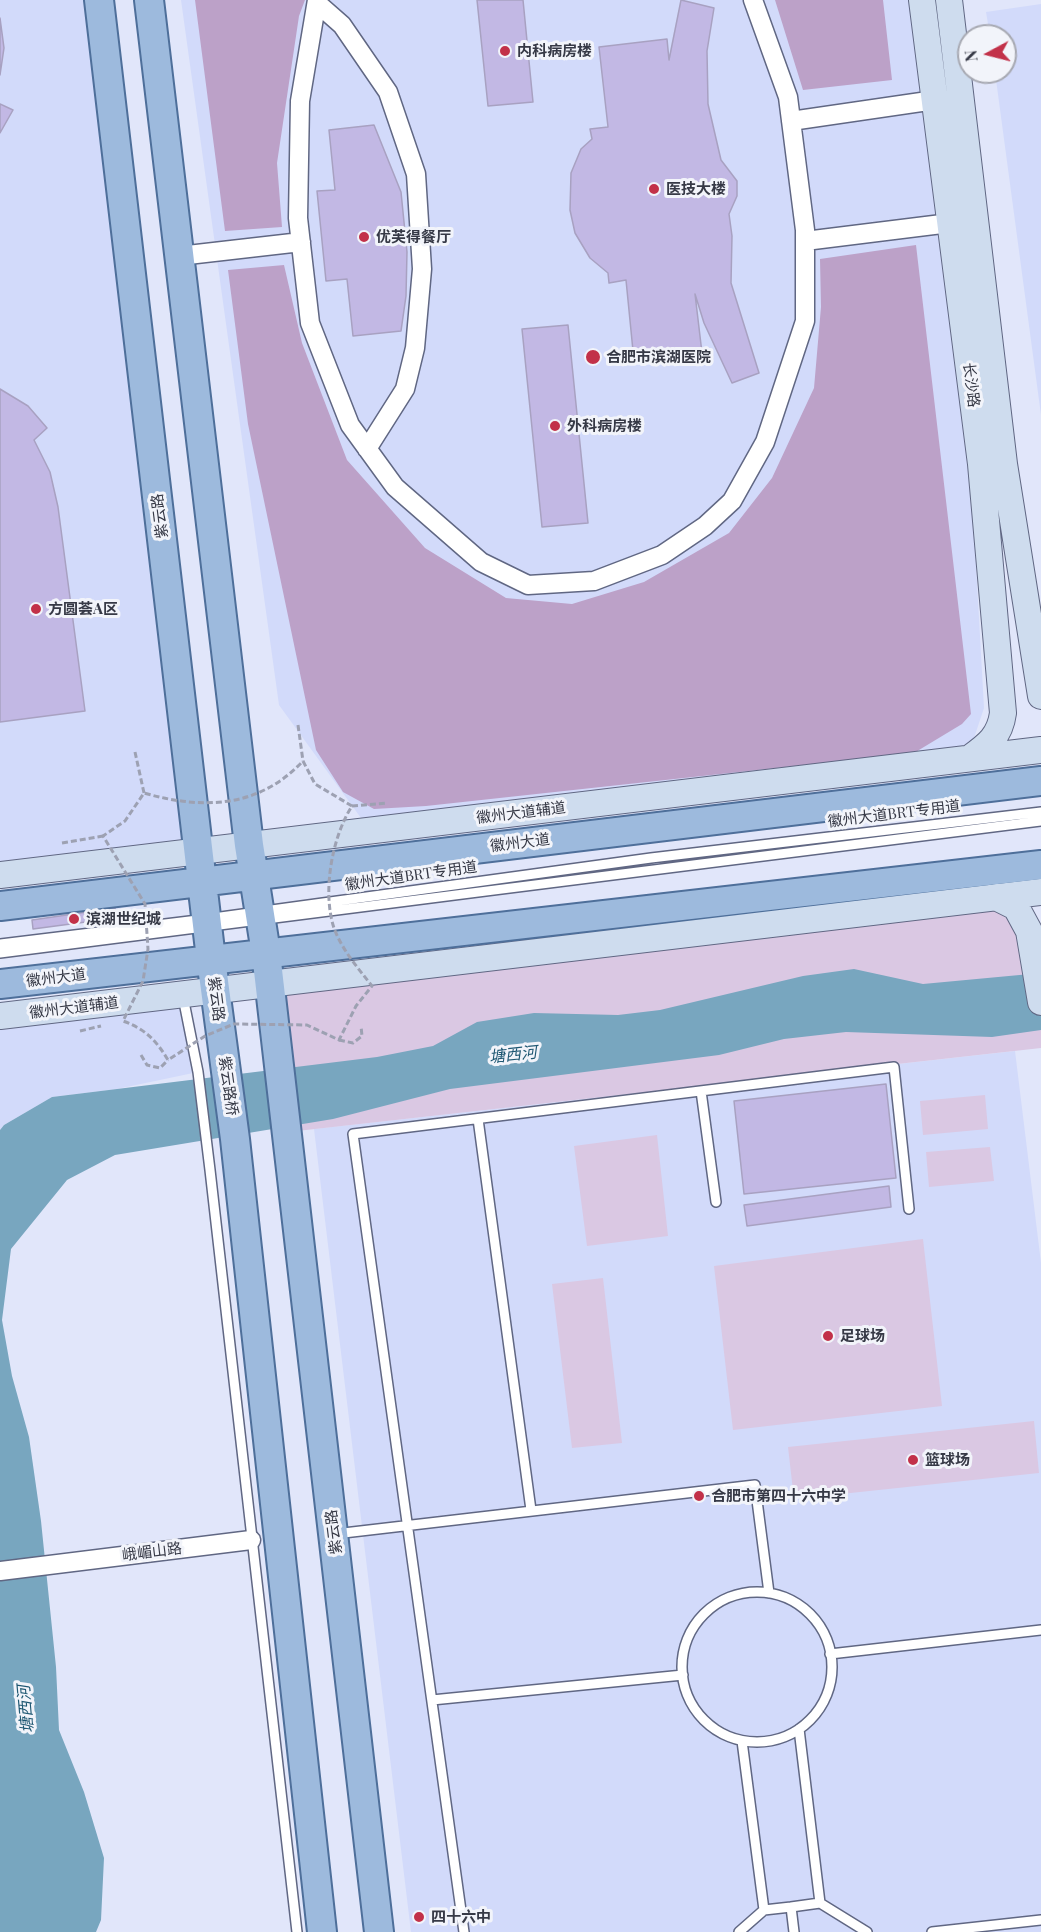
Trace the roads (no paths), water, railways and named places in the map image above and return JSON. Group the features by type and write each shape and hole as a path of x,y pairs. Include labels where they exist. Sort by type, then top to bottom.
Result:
{"main road":[{"name":"紫云路","path":"99,0 220,1033"},
{"path":"149,0 249,845 269,984"},
{"name":"徽州大道","path":"0,906 1041,781"},
{"name":"徽州大道","path":"0,984 1041,865"},
{"name":"紫云路","path":"269,984 380,1932"},
{"name":"紫云路桥","path":"220,1033 235,1139 322,1932"}],"street":[{"path":"317,1 300,101 298,218 310,323 350,425 395,487 482,562 528,585 594,581 662,555 705,526 732,501 765,442 805,321 805,241 788,97 753,0"},
{"name":"长沙路","path":"922,0 981,464 1003,712 1000,729 989,743 970,758"},
{"name":"长沙路","path":"949,0 1004,464 1041,696"},
{"path":"317,1 342,25 388,92 416,174 422,269 415,348 405,389 368,449"},
{"path":"791,121 935,100"},
{"path":"805,241 951,223"},
{"path":"179,256 301,242"},
{"name":"徽州大道辅道","path":"0,875 1041,750"},
{"name":"徽州大道辅道","path":"0,1016 1041,892"},
{"path":"996,897 1016,908 1029,931 1041,1002"},
{"name":"峨嵋山路","path":"0,1571 250,1540"}],"lane":[{"name":"徽州大道BRT专用道","path":"260,917 651,858 1041,812"},
{"name":"徽州大道BRT专用道","path":"0,944 260,917 1041,821"},
{"name":"徽州大道BRT专用道","path":"0,953 207,923"},
{"path":"183,994 198,1072 210,1170 250,1540 297,1932"},
{"path":"464,1932 353,1134 894,1067 909,1209"},
{"path":"701,1091 716,1202"},
{"path":"478,1119 531,1510"},
{"path":"334,1534 755,1485 769,1593"},
{"path":"752,1592 769,1593 798,1604 808,1612 822,1630 830,1654 828,1689 817,1711 799,1729 776,1739 742,1741 726,1735 705,1720 690,1700 682,1675 688,1639 693,1628 708,1609 729,1597 752,1592"},
{"path":"830,1654 1041,1630"},
{"path":"432,1700 682,1675"},
{"path":"799,1729 820,1903"},
{"path":"742,1741 764,1910"},
{"path":"739,1932 764,1910 820,1903 867,1932"},
{"path":"791,1907 794,1932"},
{"path":"932,1932 1041,1920"}],"water":[{"name":"塘西河","path":"854,969 923,984 1041,973 1041,1030 992,1037 846,1032 784,1039 719,1055 450,1089 333,1119 115,1155 67,1180 11,1249 2,1320 12,1376 29,1437 41,1521 56,1667 59,1730 84,1792 104,1858 101,1920 96,1932 0,1932 0,1130 4,1125 52,1097 377,1057 433,1046 477,1022 534,1013 618,1015 660,1010 803,976"}],"place":[{"name":"内科病房楼","path":"505,51"},
{"name":"医技大楼","path":"654,189"},
{"name":"优芙得餐厅","path":"364,237"},
{"name":"合肥市滨湖医院","path":"593,357"},
{"name":"外科病房楼","path":"555,426"},
{"name":"方圆荟A区","path":"36,609"},
{"name":"滨湖世纪城","path":"74,919"},
{"name":"足球场","path":"828,1336"},
{"name":"篮球场","path":"913,1460"},
{"name":"合肥市第四十六中学","path":"699,1496"},
{"name":"四十六中","path":"419,1917"}]}
